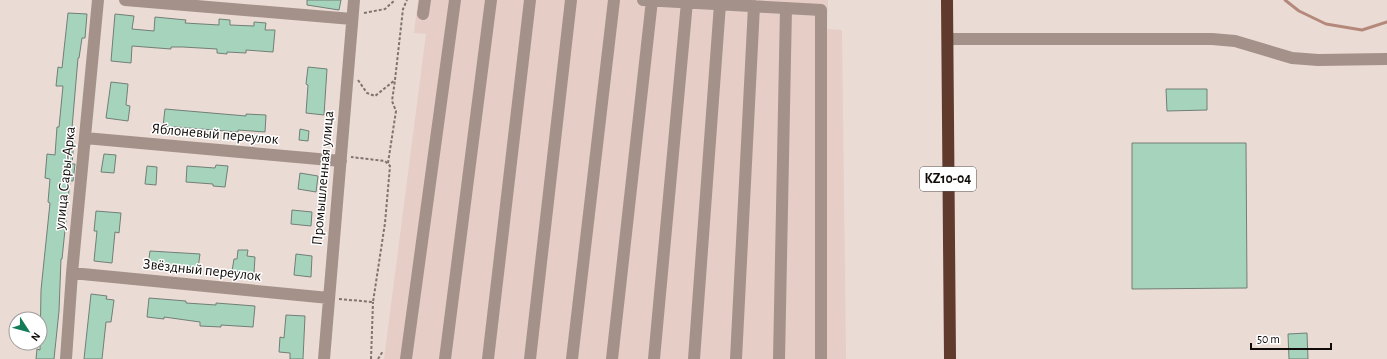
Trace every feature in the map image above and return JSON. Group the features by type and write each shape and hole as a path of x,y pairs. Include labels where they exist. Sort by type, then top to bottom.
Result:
{"highway":[{"name":"KZ10-04","path":"947,0 950,359"}],"lane":[{"name":"улица Сары-Арка","path":"66,359 72,273 98,0"},
{"path":"125,0 352,17"},
{"name":"Промышленная улица","path":"324,359 354,0"},
{"path":"423,14 424,0"},
{"path":"406,359 455,0"},
{"path":"445,359 491,0"},
{"path":"488,359 530,0"},
{"path":"530,359 571,0"},
{"path":"572,359 614,0"},
{"path":"643,0 821,10 821,359"},
{"path":"612,359 652,0"},
{"path":"654,359 687,2"},
{"path":"694,359 720,4"},
{"path":"736,359 754,6"},
{"path":"779,359 786,8"},
{"path":"948,39 1212,38 1235,41 1292,58 1318,60 1387,59"},
{"name":"Яблоневый переулок","path":"85,138 341,158"},
{"name":"Звёздный переулок","path":"72,273 329,298"}],"path":[{"path":"352,17 385,9 395,0"},
{"path":"372,359 373,302 385,223 390,166 388,163 396,111 392,101 403,9 407,0"},
{"path":"348,67 367,92 374,96 395,80"},
{"path":"341,158 385,161 388,163"},
{"path":"329,298 373,302"},
{"path":"378,359 383,351"}],"shaded area":[{"path":"418,0 828,0 827,29 842,30 846,359 384,359 426,34 414,33"}],"building":[{"path":"307,0 341,0 339,10 307,5"},
{"path":"68,13 87,14 85,38 82,38 78,58 72,128 75,128 72,164 75,164 73,181 70,181 61,259 59,311 54,359 36,359 37,351 48,351 48,311 41,311 41,290 50,203 48,202 50,179 45,178 47,154 55,155 57,127 59,127 63,86 56,86 58,67 62,68"},
{"path":"115,14 134,16 132,29 154,31 155,17 186,20 185,23 219,25 219,19 230,20 230,25 254,26 254,22 266,23 265,30 275,30 273,52 246,50 246,53 227,52 227,54 217,53 217,49 171,47 171,49 132,46 131,63 111,61"},
{"path":"308,67 327,69 324,115 306,113 308,85 306,84"},
{"path":"111,82 128,84 126,105 130,106 128,121 106,118"},
{"path":"1166,89 1207,89 1207,110 1167,111"},
{"path":"165,109 246,116 246,114 266,115 265,132 238,130 238,132 163,126"},
{"path":"300,129 309,131 308,141 299,140"},
{"path":"1132,143 1246,143 1247,288 1132,289"},
{"path":"104,154 116,155 114,173 101,172"},
{"path":"216,165 228,166 225,187 213,186 213,184 186,182 187,166 215,168"},
{"path":"147,166 157,167 156,185 145,184"},
{"path":"300,173 318,176 316,192 298,189"},
{"path":"292,210 312,212 311,226 291,224"},
{"path":"96,211 121,213 119,233 115,232 112,263 94,261 97,231 94,231"},
{"path":"238,250 248,250 247,256 255,257 254,273 232,271 234,259 237,259"},
{"path":"150,251 200,254 198,268 181,266 181,269 148,266"},
{"path":"296,254 312,256 311,277 294,275"},
{"path":"91,294 107,296 106,299 114,300 111,322 106,322 102,359 84,359"},
{"path":"149,298 186,301 186,303 216,305 216,303 255,306 253,327 221,325 221,327 200,326 200,322 164,317 164,319 147,317"},
{"path":"286,315 305,316 303,359 290,359 290,353 279,352 280,337 284,338"},
{"path":"1307,333 1308,359 1289,359 1288,334"}],"waterway":[{"path":"1285,0 1299,11 1326,24 1362,30 1387,22"}]}
